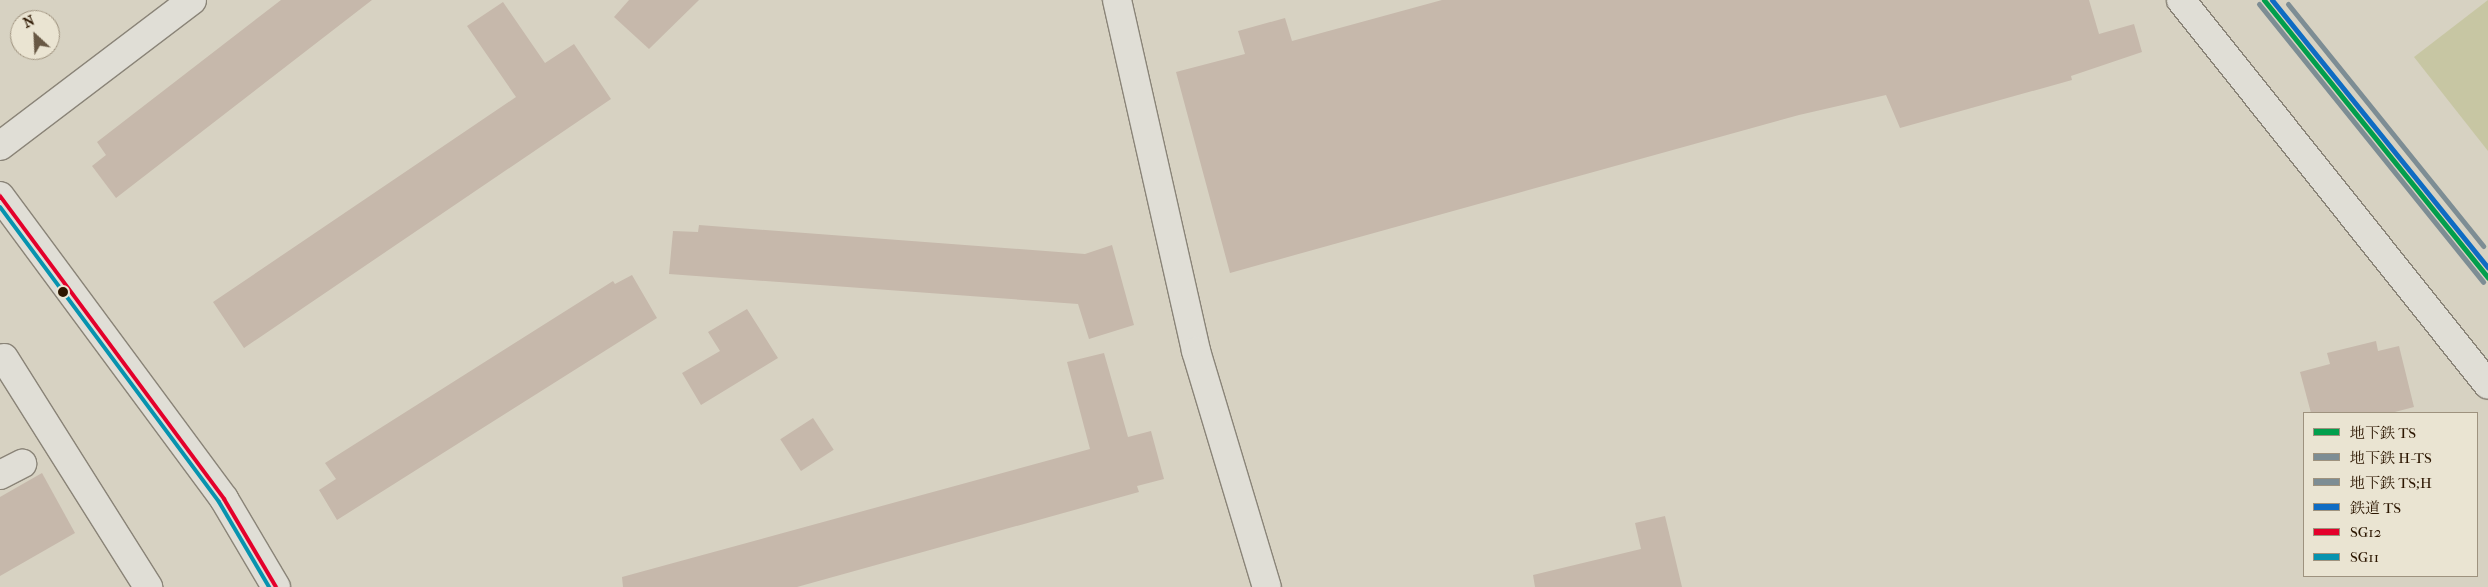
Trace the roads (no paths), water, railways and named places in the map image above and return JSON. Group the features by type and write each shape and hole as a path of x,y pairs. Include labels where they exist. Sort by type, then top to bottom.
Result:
{"street":[{"path":"0,146 192,0"},
{"path":"1117,0 1196,351 1267,587"},
{"path":"2182,0 2488,384"},
{"path":"0,196 224,499 276,587"},
{"path":"4,358 148,587"}],"metro line":[{"name":"TS","path":"2264,0 2488,278"},
{"name":"H-TS","path":"2259,4 2483,282"},
{"name":"TS;H","path":"2288,4 2483,246"}],"rail line":[{"name":"TS","path":"2272,0 2488,268"}]}
